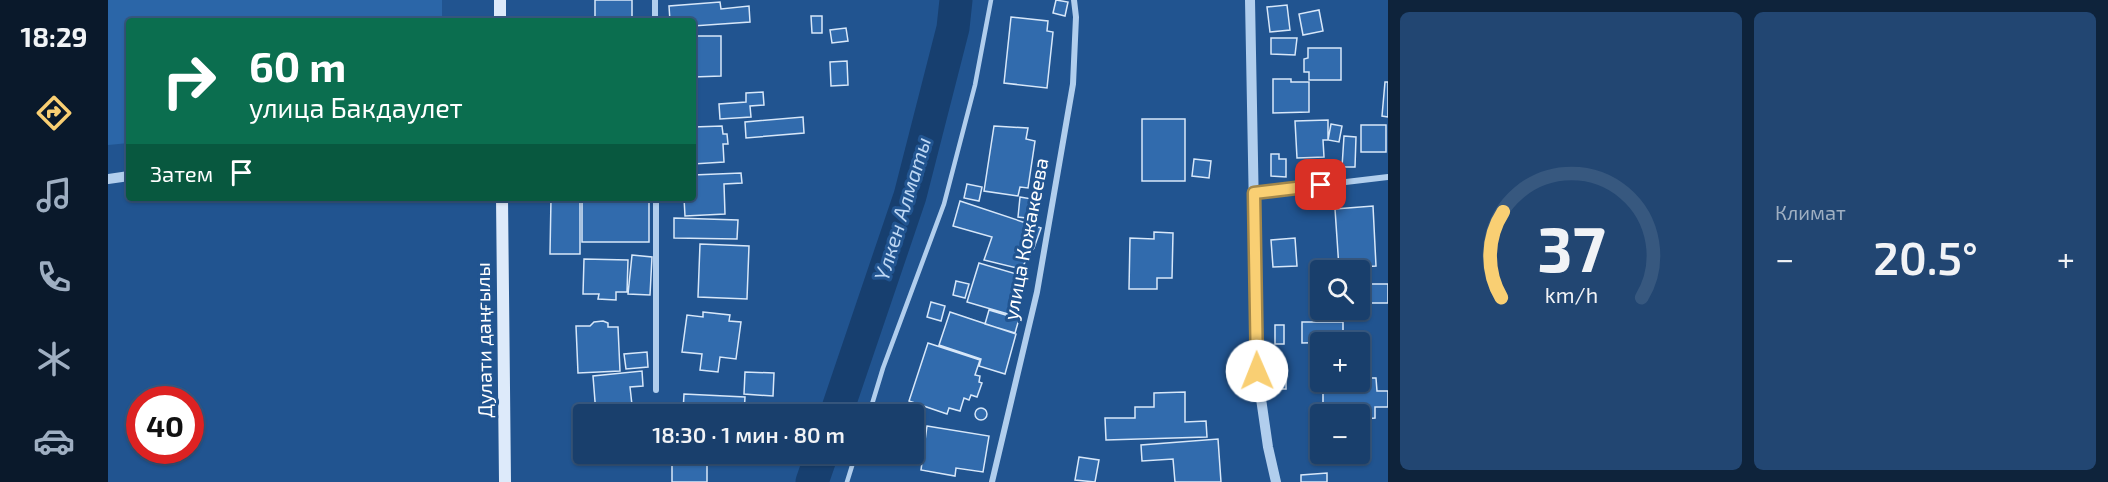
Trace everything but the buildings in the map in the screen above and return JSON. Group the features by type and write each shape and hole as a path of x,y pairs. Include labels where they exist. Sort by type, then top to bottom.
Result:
{"main road":[{"path":"500,0 500,18"},
{"name":"Дулати даңғылы","path":"502,201 505,482"}],"street":[{"path":"655,0 655,18"},
{"name":"улица Кожакеева","path":"992,482 1037,292 1073,84 1076,17 1074,0"},
{"path":"1250,0 1257,371 1268,447 1276,482"},
{"path":"108,179 126,176"},
{"path":"1254,193 1388,177"},
{"path":"656,201 656,390"}],"lane":[{"path":"872,404 883,368 944,204 975,85 991,0"},
{"path":"848,482 853,464"}],"shaded area":[{"path":"108,0 442,0 442,18 126,18 126,143 108,145"}],"waterway":[{"name":"Үлкен Алматы","path":"839,404 910,196 953,28 956,0"},
{"name":"Үлкен Алматы","path":"812,482 818,464"}],"route":[{"path":"1257,371 1254,193 1321,185"}]}
